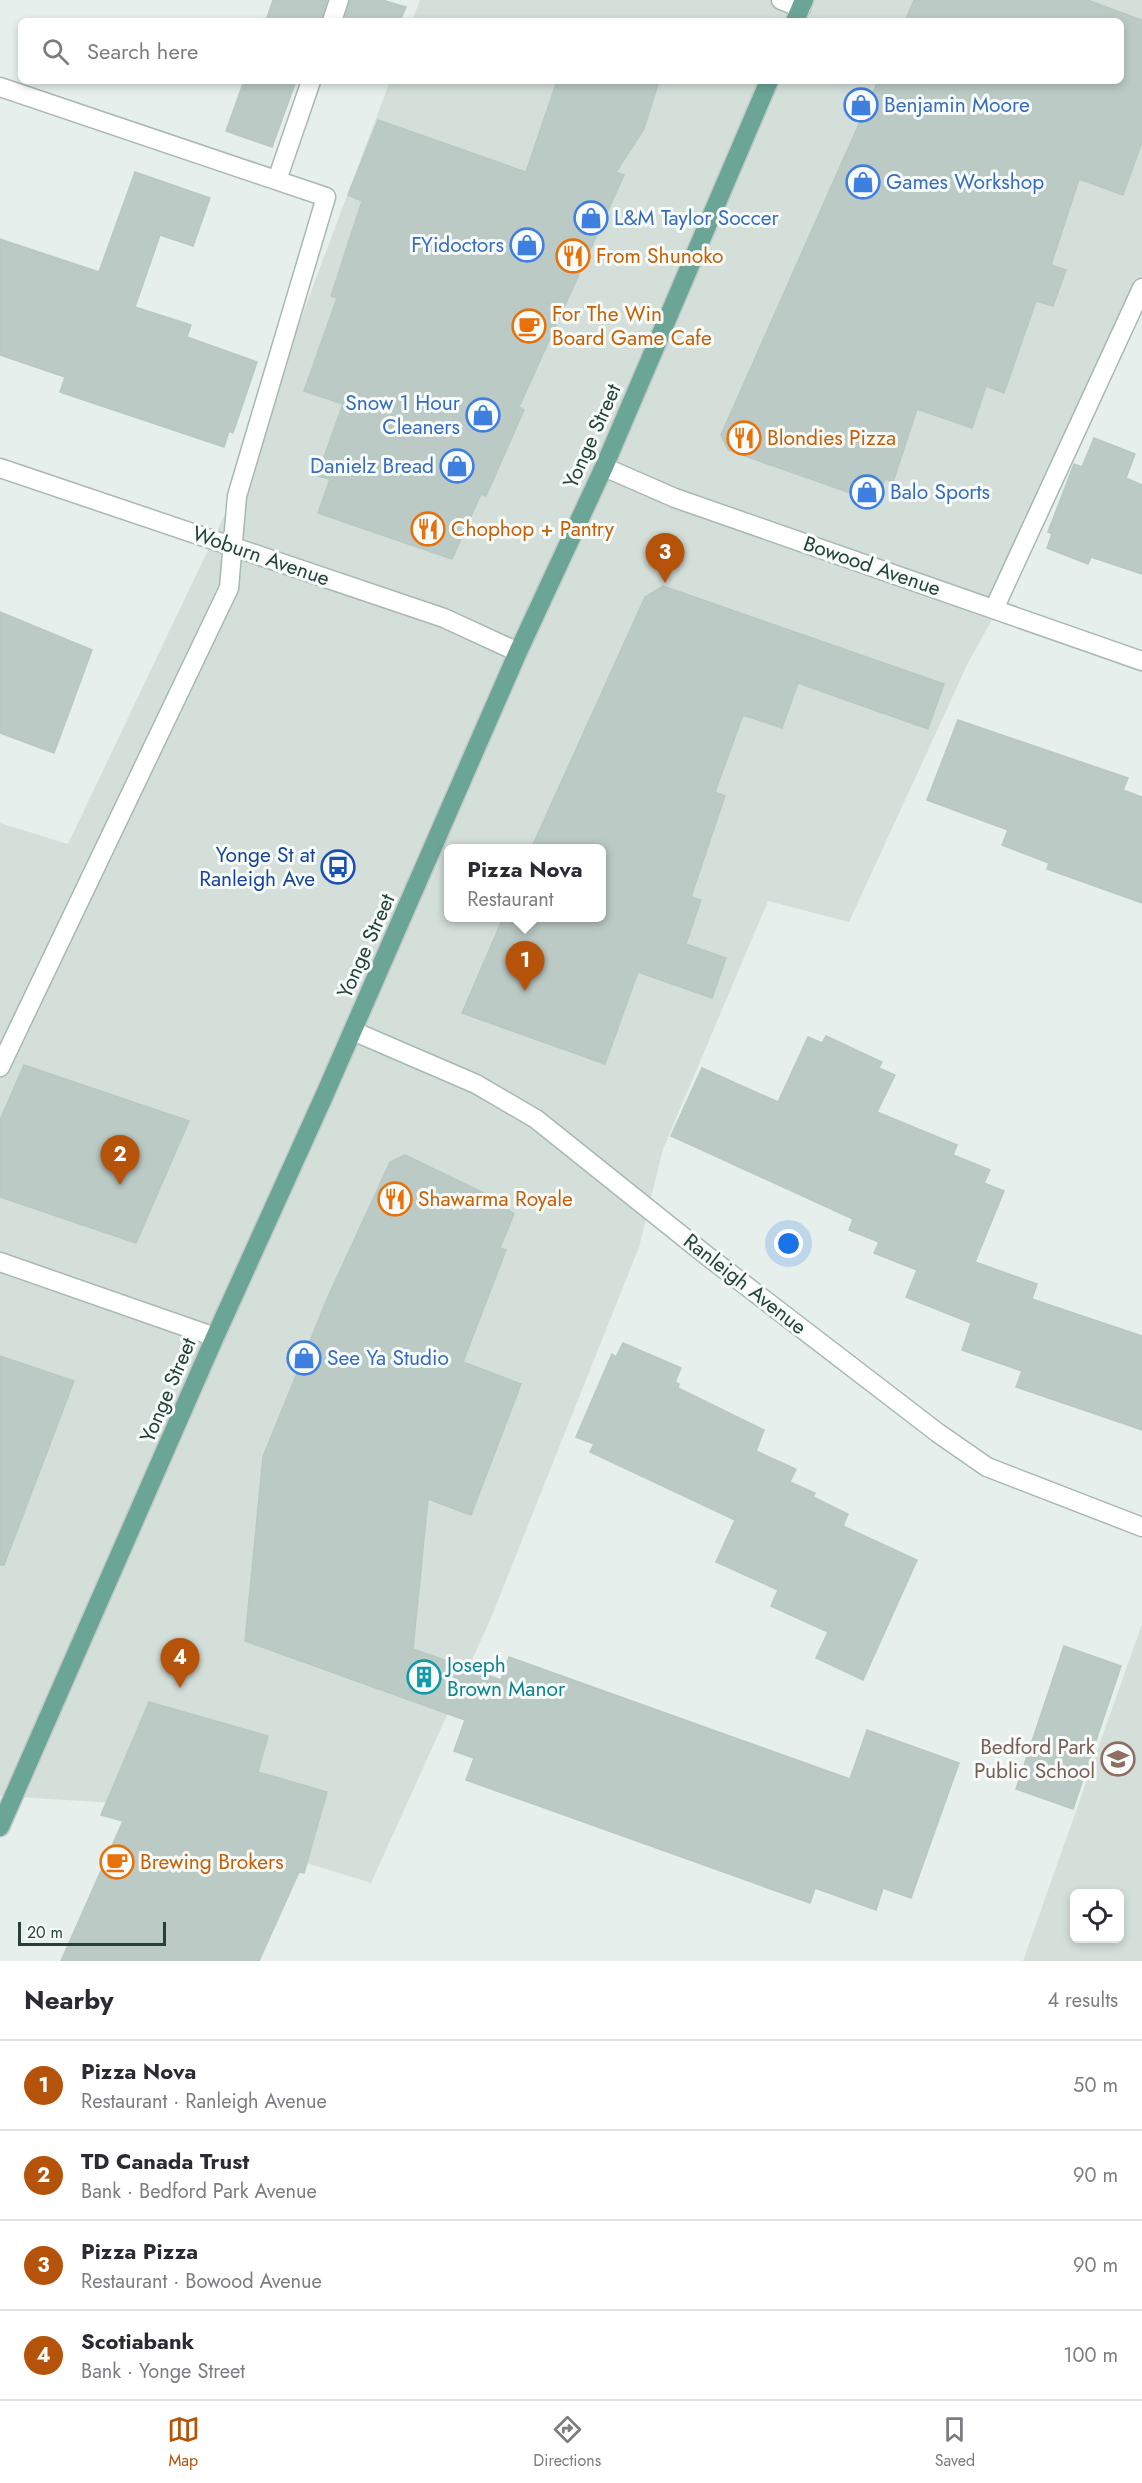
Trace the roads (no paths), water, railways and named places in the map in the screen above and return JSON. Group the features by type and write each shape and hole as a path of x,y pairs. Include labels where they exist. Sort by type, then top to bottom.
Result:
{"main road":[{"name":"Yonge Street","path":"0,1827 215,1337 353,1031 518,651 604,467 768,84"}],"street":[{"path":"333,18 339,0"},
{"path":"781,0 800,10"},
{"path":"278,180 310,84"},
{"path":"0,87 326,197 237,496 229,588 0,1067"},
{"path":"994,609 1142,288"},
{"name":"Bowood Avenue","path":"604,467 675,498 1142,661"},
{"name":"Woburn Avenue","path":"0,468 444,618 518,651"},
{"name":"Ranleigh Avenue","path":"353,1031 476,1084 536,1119 706,1255 987,1467 1142,1527"},
{"path":"0,1262 215,1337"}],"place":[{"name":"Benjamin Moore","path":"861,105"},
{"name":"Games Workshop","path":"863,182"},
{"name":"L&M Taylor Soccer","path":"591,218"},
{"name":"FYidoctors","path":"527,245"},
{"name":"From Shunoko","path":"573,256"},
{"name":"For The Win Board Game Cafe","path":"529,326"},
{"name":"Snow 1 Hour Cleaners","path":"483,415"},
{"name":"Blondies Pizza","path":"744,438"},
{"name":"Danielz Bread","path":"457,466"},
{"name":"Balo Sports","path":"867,492"},
{"name":"Chophop + Pantry","path":"428,529"},
{"name":"Pizza Pizza","path":"665,583"},
{"name":"Yonge St at Ranleigh Ave","path":"338,867"},
{"name":"Pizza Nova","path":"525,991"},
{"name":"TD Canada Trust","path":"120,1185"},
{"name":"Shawarma Royale","path":"395,1199"},
{"name":"See Ya Studio","path":"304,1358"},
{"name":"Joseph Brown Manor","path":"424,1677"},
{"name":"Scotiabank","path":"180,1688"},
{"name":"Bedford Park Public School","path":"1118,1759"},
{"name":"Brewing Brokers","path":"117,1862"}]}
